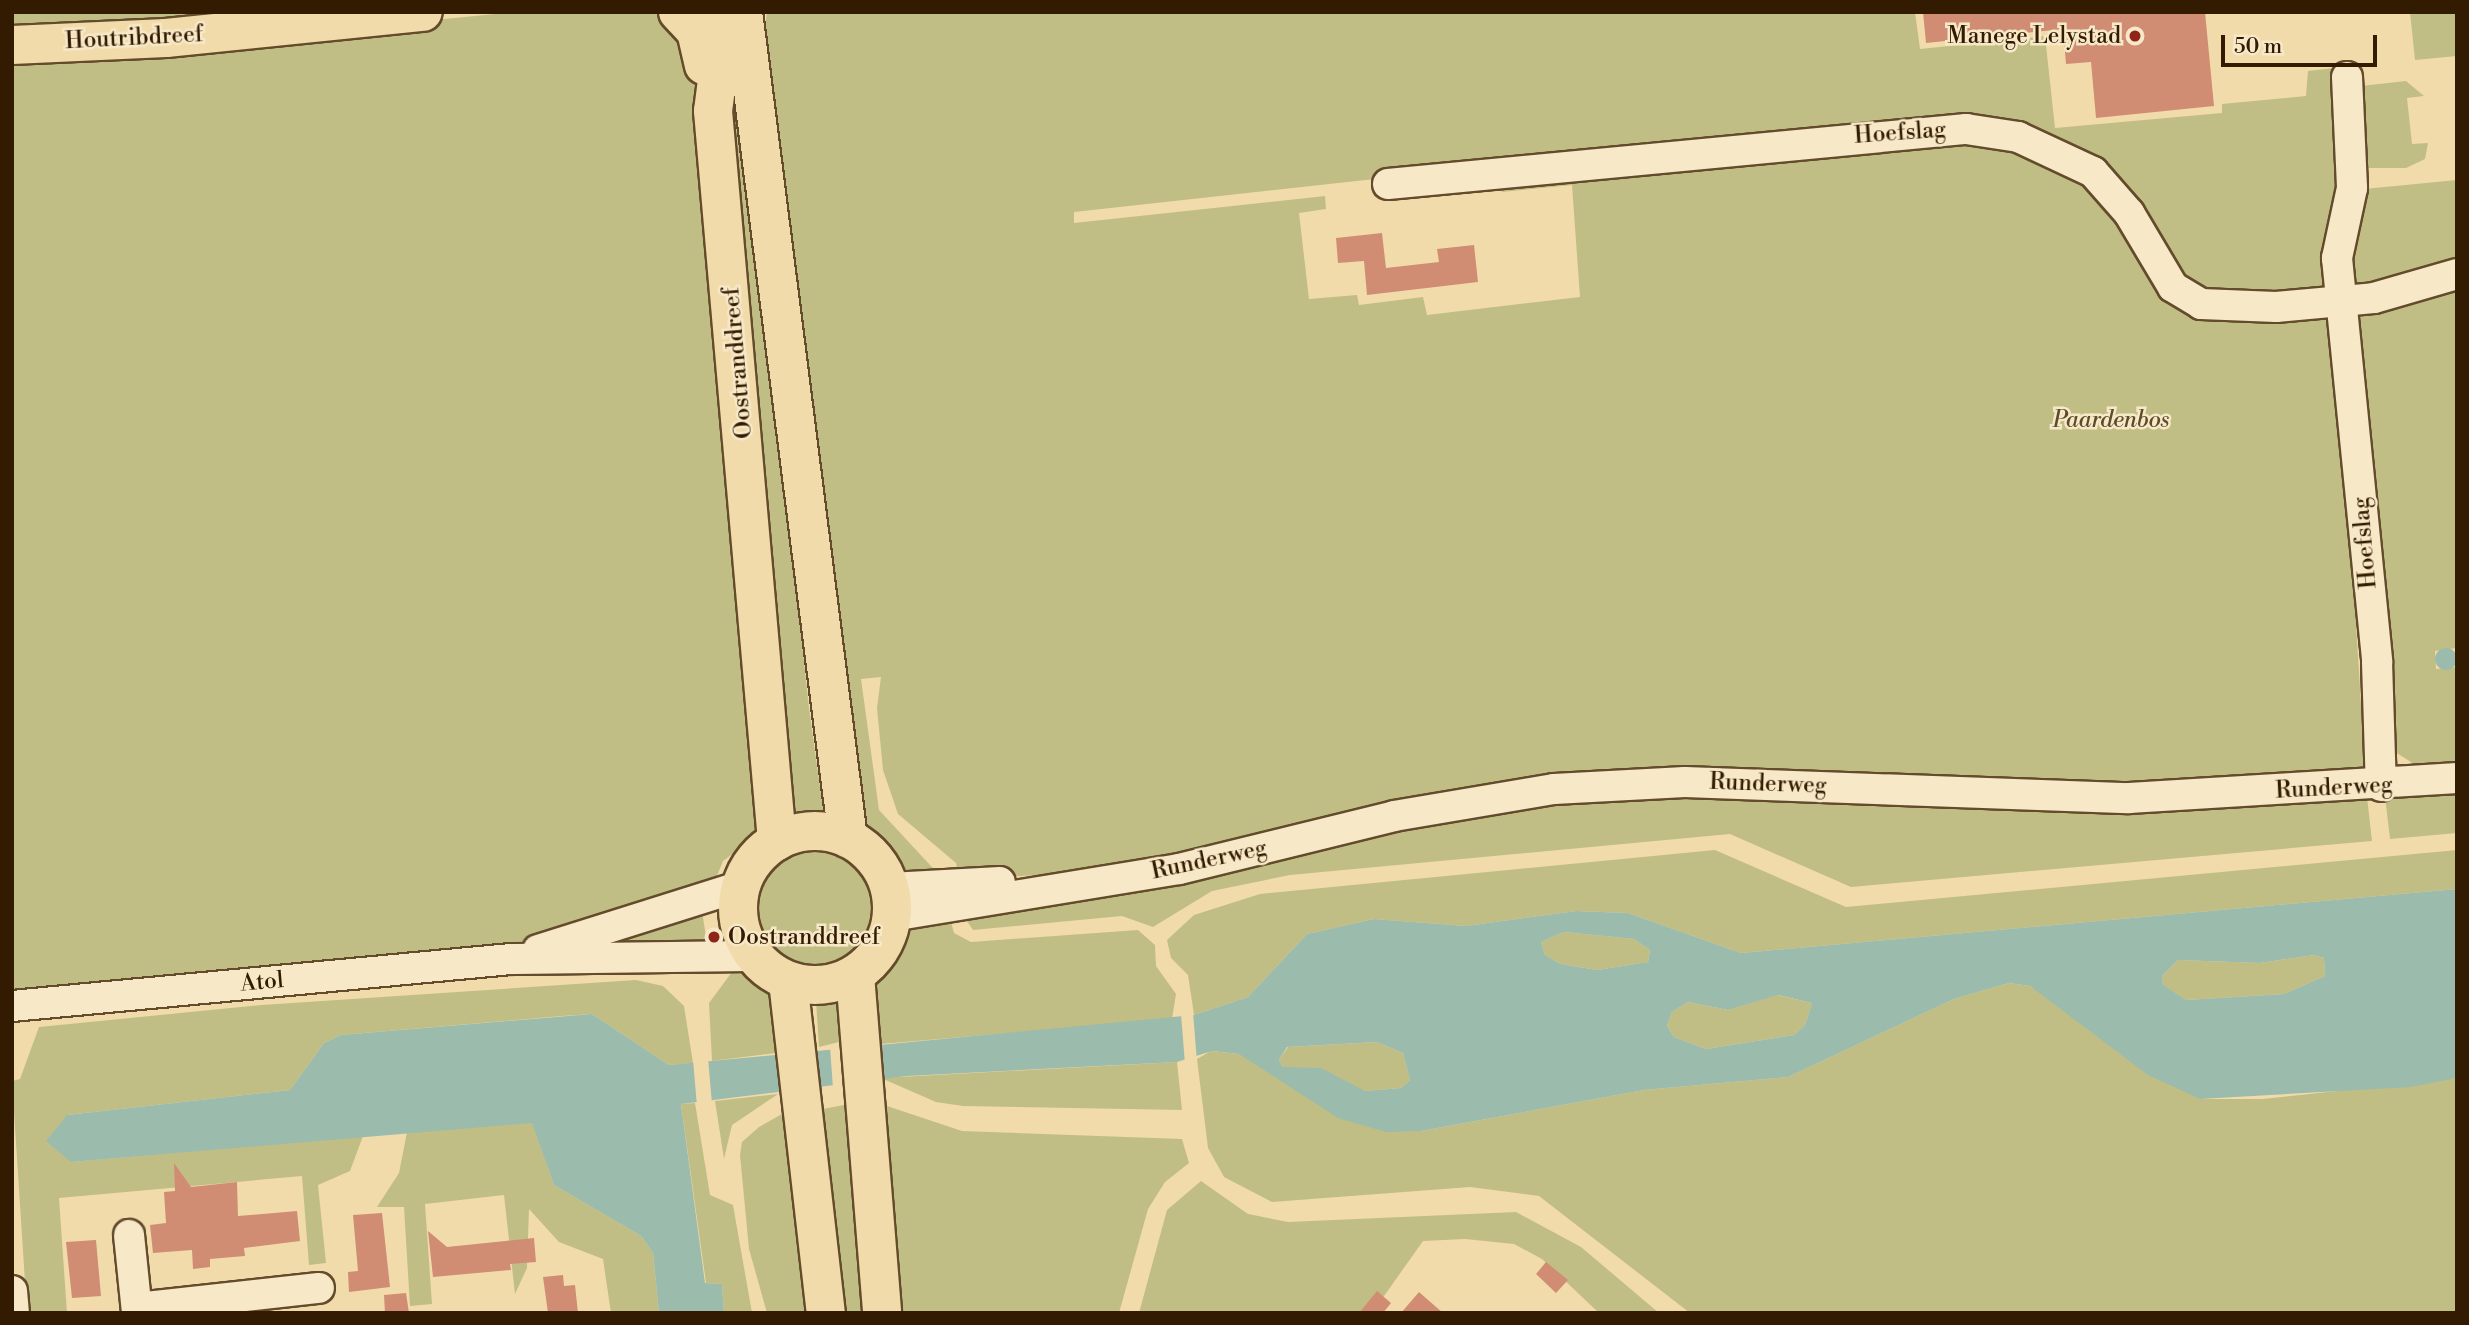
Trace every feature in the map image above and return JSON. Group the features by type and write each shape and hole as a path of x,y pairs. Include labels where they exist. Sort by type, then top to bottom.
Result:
{"main road":[{"name":"Houtribdreef","path":"12,45 166,38 423,12"},
{"path":"678,12 700,39 713,111"},
{"path":"756,12 756,89"},
{"path":"710,13 744,13 756,89 800,495 848,838"},
{"name":"Oostranddreef","path":"710,13 719,65 713,111 777,841"},
{"path":"812,831 848,838 870,854 891,902 881,950 855,975 822,985 788,981 754,956 739,922 741,886 777,841 812,831"},
{"path":"855,975 882,1313"},
{"path":"788,981 806,1108 826,1313"}],"street":[{"name":"Hoefslag","path":"2347,77 2352,178 2337,258 2377,662 2385,768 2381,786"},
{"name":"Hoefslag","path":"1388,184 1899,131 1989,131 2036,143 2093,172 2129,212 2162,273 2186,297 2248,308 2340,301 2457,274"},
{"name":"Runderweg","path":"891,902 1037,880 1088,883 1179,869 1394,816 1554,789 1685,782 2032,799 2381,786 2457,778"},
{"name":"Atol","path":"511,959 741,886"},
{"name":"Atol","path":"12,1006 511,959 754,956"},
{"path":"129,1235 137,1310 319,1288"},
{"path":"12,1291 14,1313"}],"green space":[{"path":"309,12 12,33 12,13"},
{"path":"516,12 664,12 695,56 762,832 723,861 714,883 526,941 12,993 12,62"},
{"name":"Paardenbos","path":"767,12 1915,12 1920,49 2045,36 2055,128 2222,113 2222,104 2306,96 2308,71 2334,68 2343,176 2331,316 2364,623 2356,625 2365,767 2349,774 2097,785 1718,774 1078,873 959,879 956,863 898,814 883,770 877,708 881,677 861,679 879,810 943,879 910,878 863,829 764,35","holes":["1384,178 1501,179 1502,192 1572,185 1580,297 1427,315 1423,297 1359,305 1357,295 1309,299 1299,213 1326,209 1325,196 1074,223 1074,212"]},
{"path":"2410,12 2457,12 2457,56 2415,60"},
{"path":"736,29 809,708 824,816 794,818 727,137"},
{"path":"2406,81 2424,96 2407,98 2412,144 2428,143 2425,159 2406,168 2367,168 2361,86"},
{"path":"2457,180 2457,648 2435,651 2436,669 2457,667 2457,763 2419,767 2395,752 2355,288 2348,274 2364,189"},
{"path":"2457,791 2457,833 2390,839 2385,796"},
{"path":"1652,794 2182,808 2367,797 2372,841 1851,887 1730,834 1290,875 1212,891 1153,927 1122,916 973,930 960,911 1533,805"},
{"path":"1715,850 1846,907 2457,850 2457,889 1741,953 1628,913 1576,911 1466,926 1374,919 1307,934 1248,997 1194,1015 1188,975 1171,958 1167,940 1194,915 1260,894"},
{"path":"816,851 838,856 857,868 869,887 874,909 869,931 857,950 838,962 816,967 794,962 775,950 763,931 758,909 763,887 775,868 794,856"},
{"path":"701,904 708,950 592,950"},
{"path":"948,912 954,933 971,942 1138,930 1155,945 1156,966 1176,994 1172,1019 869,1045 868,983 914,923"},
{"path":"1564,932 1634,939 1650,950 1648,962 1597,970 1561,964 1545,955 1541,942"},
{"path":"2314,955 2324,958 2325,976 2284,994 2186,1000 2163,986 2162,976 2178,960 2260,963"},
{"path":"735,968 776,992 784,1052 712,1061 709,1003"},
{"path":"636,980 663,986 684,1006 693,1063 669,1065 592,1014 562,1016 341,1035 324,1043 290,1090 67,1115 71,1162 363,1136 350,1171 318,1185 326,1263 309,1265 302,1176 59,1198 67,1313 27,1313 12,1081 20,1079 39,1027 262,1005"},
{"path":"2009,983 2030,986 2200,1099 2263,1099 2457,1078 2457,1313 1690,1313 1539,1196 1470,1187 1272,1202 1224,1177 1208,1148 1197,1059 1211,1051 1239,1054 1421,1131 1644,1090 1788,1077 1954,999"},
{"path":"1777,995 1812,1003 1805,1025 1794,1035 1706,1049 1674,1037 1667,1026 1672,1012 1688,1002 1728,1010"},
{"path":"838,997 843,1041 819,1047 816,1000"},
{"path":"1377,1042 1403,1053 1410,1080 1401,1088 1365,1091 1283,1067 1279,1060 1288,1047"},
{"path":"1177,1062 1182,1110 963,1106 936,1102 881,1078"},
{"path":"778,1094 732,1125 724,1159 715,1101"},
{"path":"875,1102 962,1131 1182,1139 1189,1163 1165,1182 1148,1209 1119,1313 895,1313"},
{"path":"695,1103 710,1195 733,1205 752,1313 724,1313 722,1284 706,1283 681,1104"},
{"path":"849,1104 865,1313 841,1313 823,1109"},
{"path":"789,1110 808,1313 767,1313 749,1249 740,1155 742,1142 759,1127"},
{"path":"521,1121 533,1123 554,1185 641,1236 653,1253 659,1313 611,1313 603,1259 559,1242 529,1209 527,1268 515,1294 504,1195 425,1204 432,1304 410,1306 404,1207 377,1207 399,1173 407,1132"},
{"path":"1201,1181 1248,1214 1288,1222 1516,1212 1581,1247 1659,1313 1599,1313 1542,1259 1514,1244 1465,1239 1423,1241 1372,1313 1139,1313 1167,1210"}],"shaded area":[{"path":"2442,648 2450,648 2457,655 2457,663 2450,670 2442,670 2435,663 2435,655"},
{"path":"2457,889 2457,1078 2411,1087 2200,1099 2148,1075 2030,986 2009,983 1954,999 1788,1077 1644,1090 1421,1131 1386,1132 1338,1118 1239,1054 1212,1051 1177,1062 907,1076 681,1104 705,1283 722,1284 724,1313 659,1313 653,1253 641,1236 554,1185 532,1123 71,1162 46,1141 67,1115 290,1090 324,1043 341,1035 592,1014 669,1065 1194,1015 1248,997 1307,934 1374,919 1466,926 1576,911 1628,913 1741,953","holes":["1564,932 1634,939 1650,950 1648,962 1597,970 1561,964 1545,955 1541,942","2314,955 2324,958 2325,976 2284,994 2186,1000 2163,985 2162,976 2178,960 2260,963","1778,995 1812,1003 1805,1025 1794,1035 1706,1049 1674,1037 1667,1026 1672,1012 1688,1002 1728,1010","1377,1042 1403,1053 1410,1080 1401,1088 1365,1091 1321,1068 1283,1067 1279,1060 1287,1047"]}],"pier":[{"path":"1193,1012 1197,1062 1185,1064 1181,1014"},
{"path":"871,1044 874,1082 833,1088 830,1047"},
{"path":"708,1058 712,1104 697,1106 693,1060"}],"building":[{"path":"1923,12 2205,12 2214,106 2096,118 2091,62 2066,64 2063,29 1926,43"},
{"path":"1382,233 1386,268 1439,262 1437,249 1474,245 1478,282 1367,295 1364,261 1338,263 1336,238"},
{"path":"174,1163 191,1187 237,1182 238,1216 297,1211 300,1241 244,1248 245,1256 210,1259 210,1267 193,1269 192,1250 153,1253 150,1225 166,1223 164,1192 175,1191"},
{"path":"382,1213 390,1287 349,1292 348,1272 358,1271 353,1215"},
{"path":"428,1231 447,1247 534,1238 536,1262 510,1264 511,1270 433,1277"},
{"path":"96,1240 101,1296 72,1298 66,1242"},
{"path":"1546,1262 1568,1280 1556,1293 1536,1274"},
{"path":"563,1275 564,1286 575,1285 578,1313 548,1313 543,1277"},
{"path":"1377,1291 1391,1303 1383,1313 1359,1313"},
{"path":"1419,1292 1443,1313 1401,1313"},
{"path":"406,1293 409,1313 385,1313 384,1295"}],"place":[{"name":"Manege Lelystad","path":"2135,36"},
{"name":"Oostranddreef","path":"714,937"}]}
